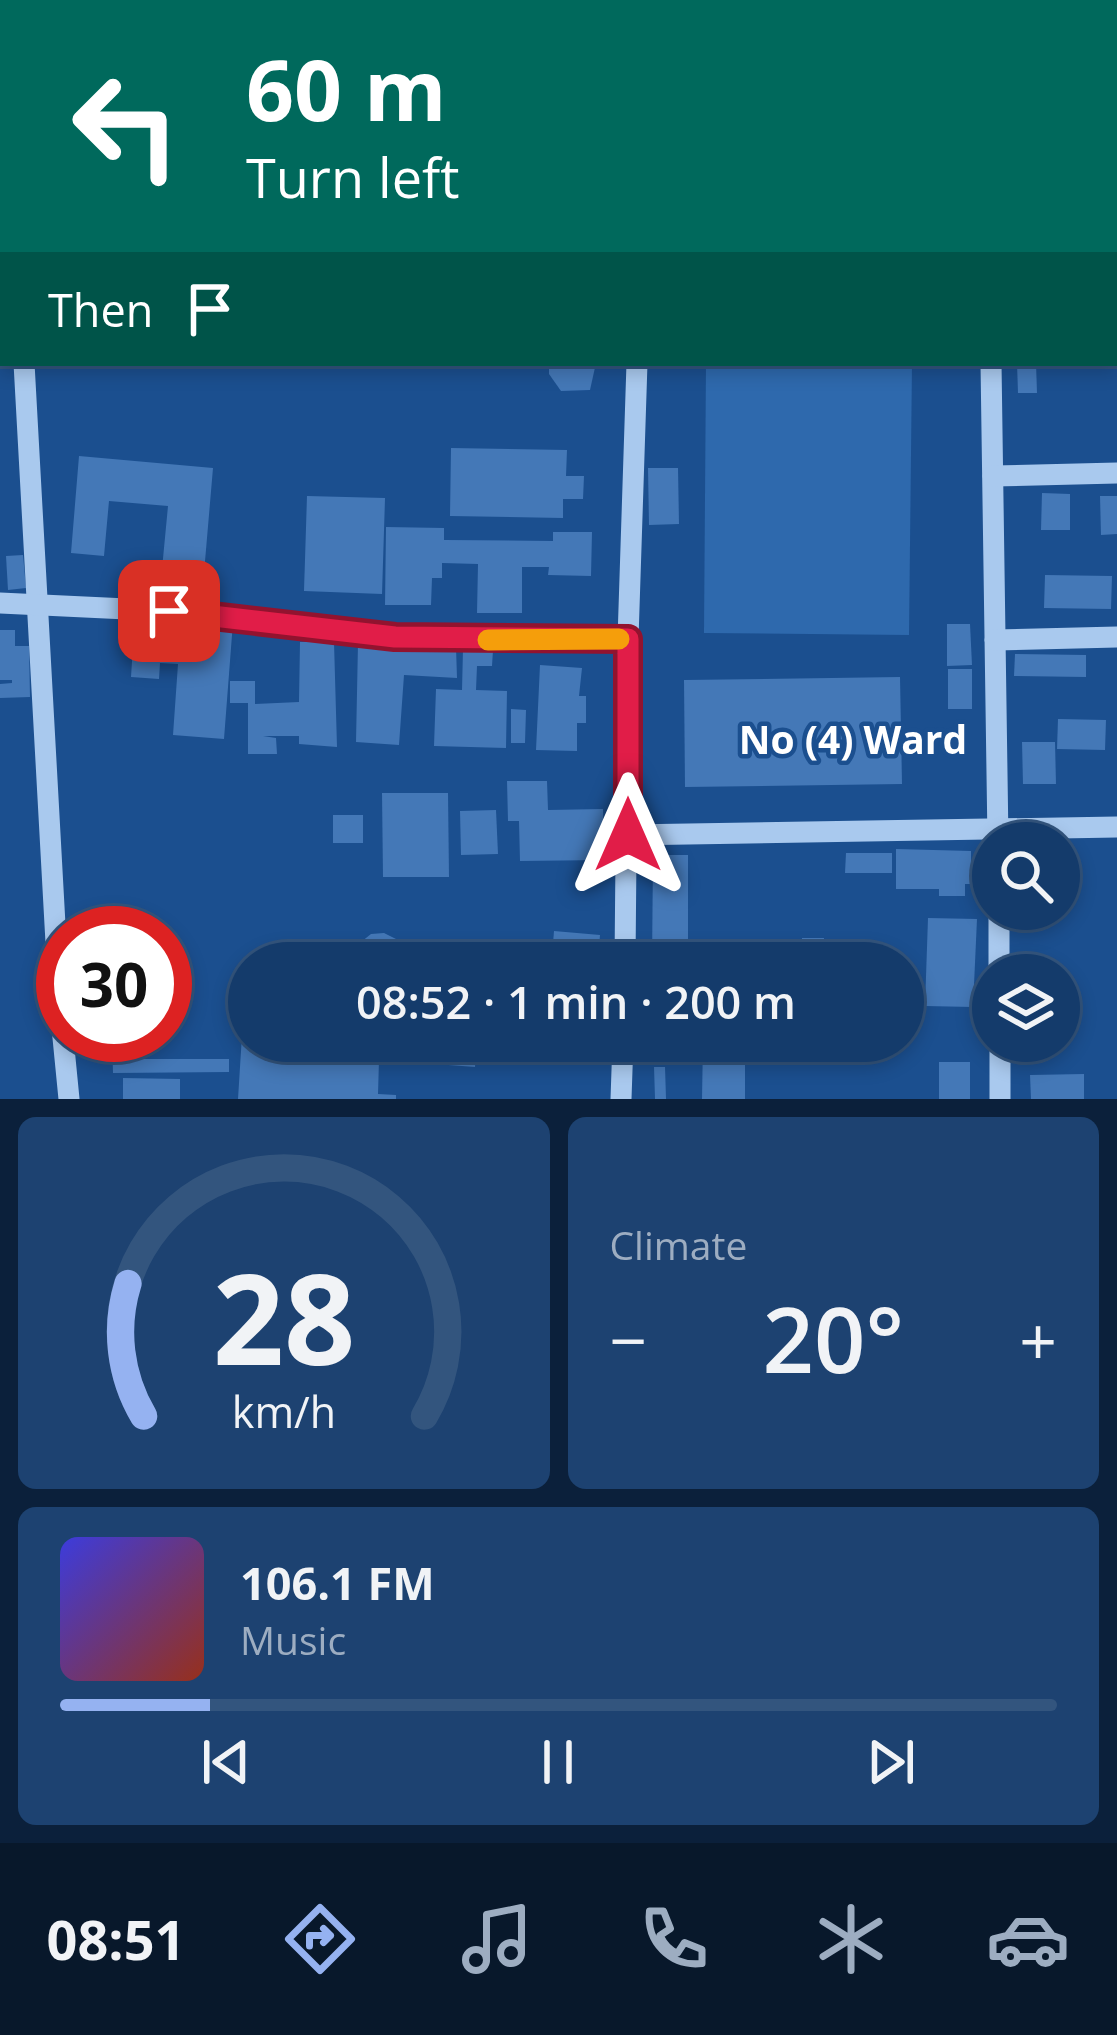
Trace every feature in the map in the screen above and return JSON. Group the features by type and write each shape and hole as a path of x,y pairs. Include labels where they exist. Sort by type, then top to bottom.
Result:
{"street":[{"path":"24,366 59,997 69,1099"},
{"path":"625,942 637,366"},
{"path":"992,366 998,822"},
{"path":"0,409 26,408"},
{"path":"993,476 1117,472"},
{"path":"0,603 169,611 395,637 628,639"},
{"path":"995,640 1117,637"},
{"path":"1080,830 1117,827"},
{"path":"628,835 972,836"},
{"path":"621,1099 622,1062"},
{"path":"1000,1062 1000,1099"}],"shaded area":[{"path":"706,366 912,366 909,635 704,633"}],"building":[{"path":"549,366 595,366 590,390 561,391"},
{"path":"1017,366 1036,366 1037,393 1018,393"},
{"path":"451,448 567,450 566,476 584,476 583,499 563,499 563,518 450,516"},
{"path":"79,456 213,468 204,573 162,569 168,506 109,501 104,556 71,553"},
{"path":"648,468 678,468 679,524 649,525"},
{"path":"1042,493 1070,494 1070,530 1041,530"},
{"path":"307,496 385,498 382,594 304,591"},
{"path":"1100,496 1117,496 1117,534 1101,535"},
{"path":"386,527 444,528 444,540 553,541 553,532 592,532 591,576 548,575 549,567 522,567 522,613 477,613 478,564 442,563 442,578 432,578 431,605 385,605"},
{"path":"23,555 26,588 8,590 6,556"},
{"path":"1045,575 1112,576 1111,609 1044,608"},
{"path":"135,615 233,622 224,739 173,735 178,664 160,663 159,679 131,677"},
{"path":"947,624 970,624 972,665 947,666"},
{"path":"0,630 15,630 15,646 29,646 30,697 0,698 0,684 12,680 0,680"},
{"path":"300,642 334,642 337,747 299,744 299,736 263,736 276,738 277,754 248,754 248,703 230,703 230,681 255,681 255,704 299,702"},
{"path":"358,643 456,647 457,678 404,675 399,745 356,742"},
{"path":"463,649 493,650 492,666 477,666 476,690 507,691 506,748 434,746 436,689 462,690"},
{"path":"1015,654 1086,655 1086,677 1014,676"},
{"path":"540,665 582,668 579,696 586,696 586,723 577,723 577,751 536,750"},
{"path":"948,669 972,669 972,709 948,709"},
{"path":"900,677 902,784 685,787 684,680"},
{"path":"511,709 526,710 525,743 511,743"},
{"path":"1058,719 1106,720 1105,750 1057,749"},
{"path":"1022,742 1055,742 1056,784 1023,784"},
{"path":"507,781 547,781 548,810 603,809 604,860 520,861 519,821 508,821"},
{"path":"382,793 448,793 449,877 383,877"},
{"path":"496,810 498,854 461,855 460,811"},
{"path":"333,815 363,815 363,843 333,843"},
{"path":"896,849 971,851 971,884 965,884 965,896 939,896 939,889 896,889"},
{"path":"846,853 892,853 892,873 845,873"},
{"path":"653,855 688,855 688,942 652,942"},
{"path":"928,918 972,919 972,930 976,930 972,1007 925,1006"},
{"path":"554,931 600,935 599,942 553,942"},
{"path":"384,933 398,942 361,942 371,934"},
{"path":"113,1062 229,1062 229,1072 113,1073"},
{"path":"240,1062 379,1062 378,1094 396,1095 396,1099 238,1099"},
{"path":"422,1062 475,1062 475,1067"},
{"path":"703,1062 745,1062 745,1099 702,1099"},
{"path":"939,1062 970,1062 970,1099 939,1099"},
{"path":"654,1067 665,1067 666,1099 655,1099"},
{"path":"1084,1074 1084,1099 1031,1099 1030,1075"},
{"path":"123,1078 180,1079 180,1099 123,1099"}],"slow traffic":[{"path":"488,640 619,639"}],"district":[{"name":"No (4) Ward","path":"853,738"}],"route":[{"path":"169,611 395,637 628,639 628,835"}]}
